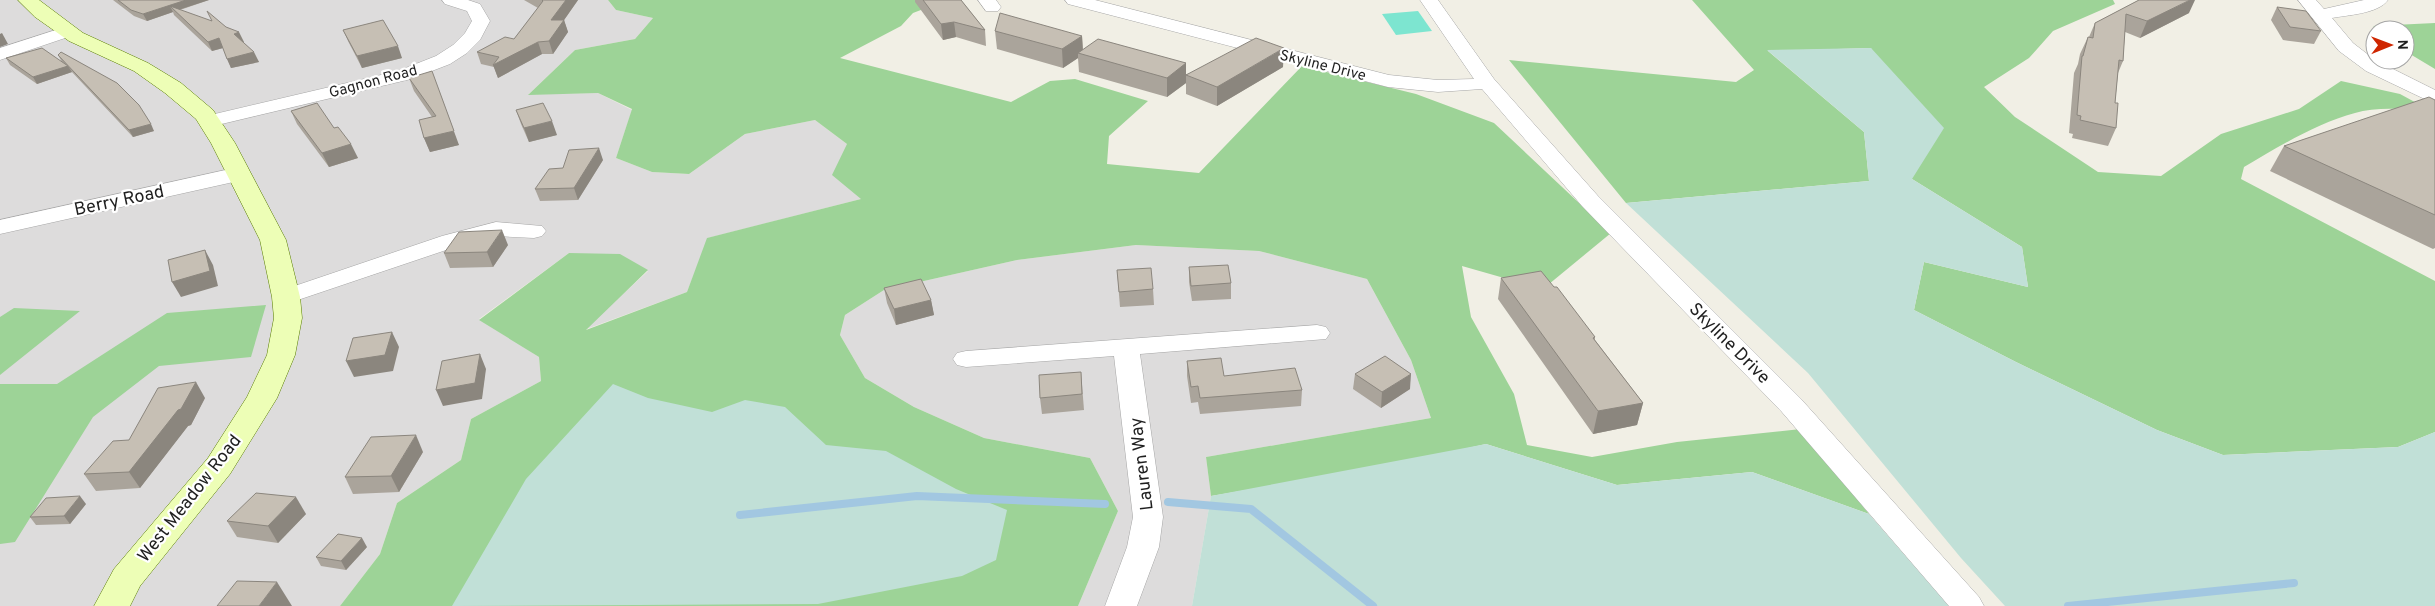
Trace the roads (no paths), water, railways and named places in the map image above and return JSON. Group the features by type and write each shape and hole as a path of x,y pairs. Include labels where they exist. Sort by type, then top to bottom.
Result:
{"street":[{"name":"West Meadow Road","path":"28,0 42,13 68,31 141,67 173,88 205,115 274,240 286,297 288,318 281,355 262,398 219,466 126,578 112,606"},
{"name":"Gagnon Road","path":"210,121 404,75 443,60 460,50 473,36 481,21 474,8 451,0"},
{"name":"Skyline Drive","path":"1074,0 1388,81 1422,87 1457,87 1487,84"},
{"name":"Skyline Drive","path":"1429,0 1487,84 1590,201 1791,405 1968,606"},
{"path":"2308,0 2346,47 2373,67 2435,98"},
{"path":"2320,15 2365,6 2379,0"},
{"path":"0,54 68,31"},
{"name":"Berry Road","path":"0,227 239,174"},
{"path":"286,297 450,241 496,229 534,231"},
{"path":"966,359 1317,333"},
{"name":"Lauren Way","path":"1121,606 1143,547 1148,517 1126,347"}],"waterway":[{"path":"740,515 917,496 1105,504"},
{"path":"1168,502 1251,509 1373,606"},
{"path":"2068,606 2294,583"}]}
